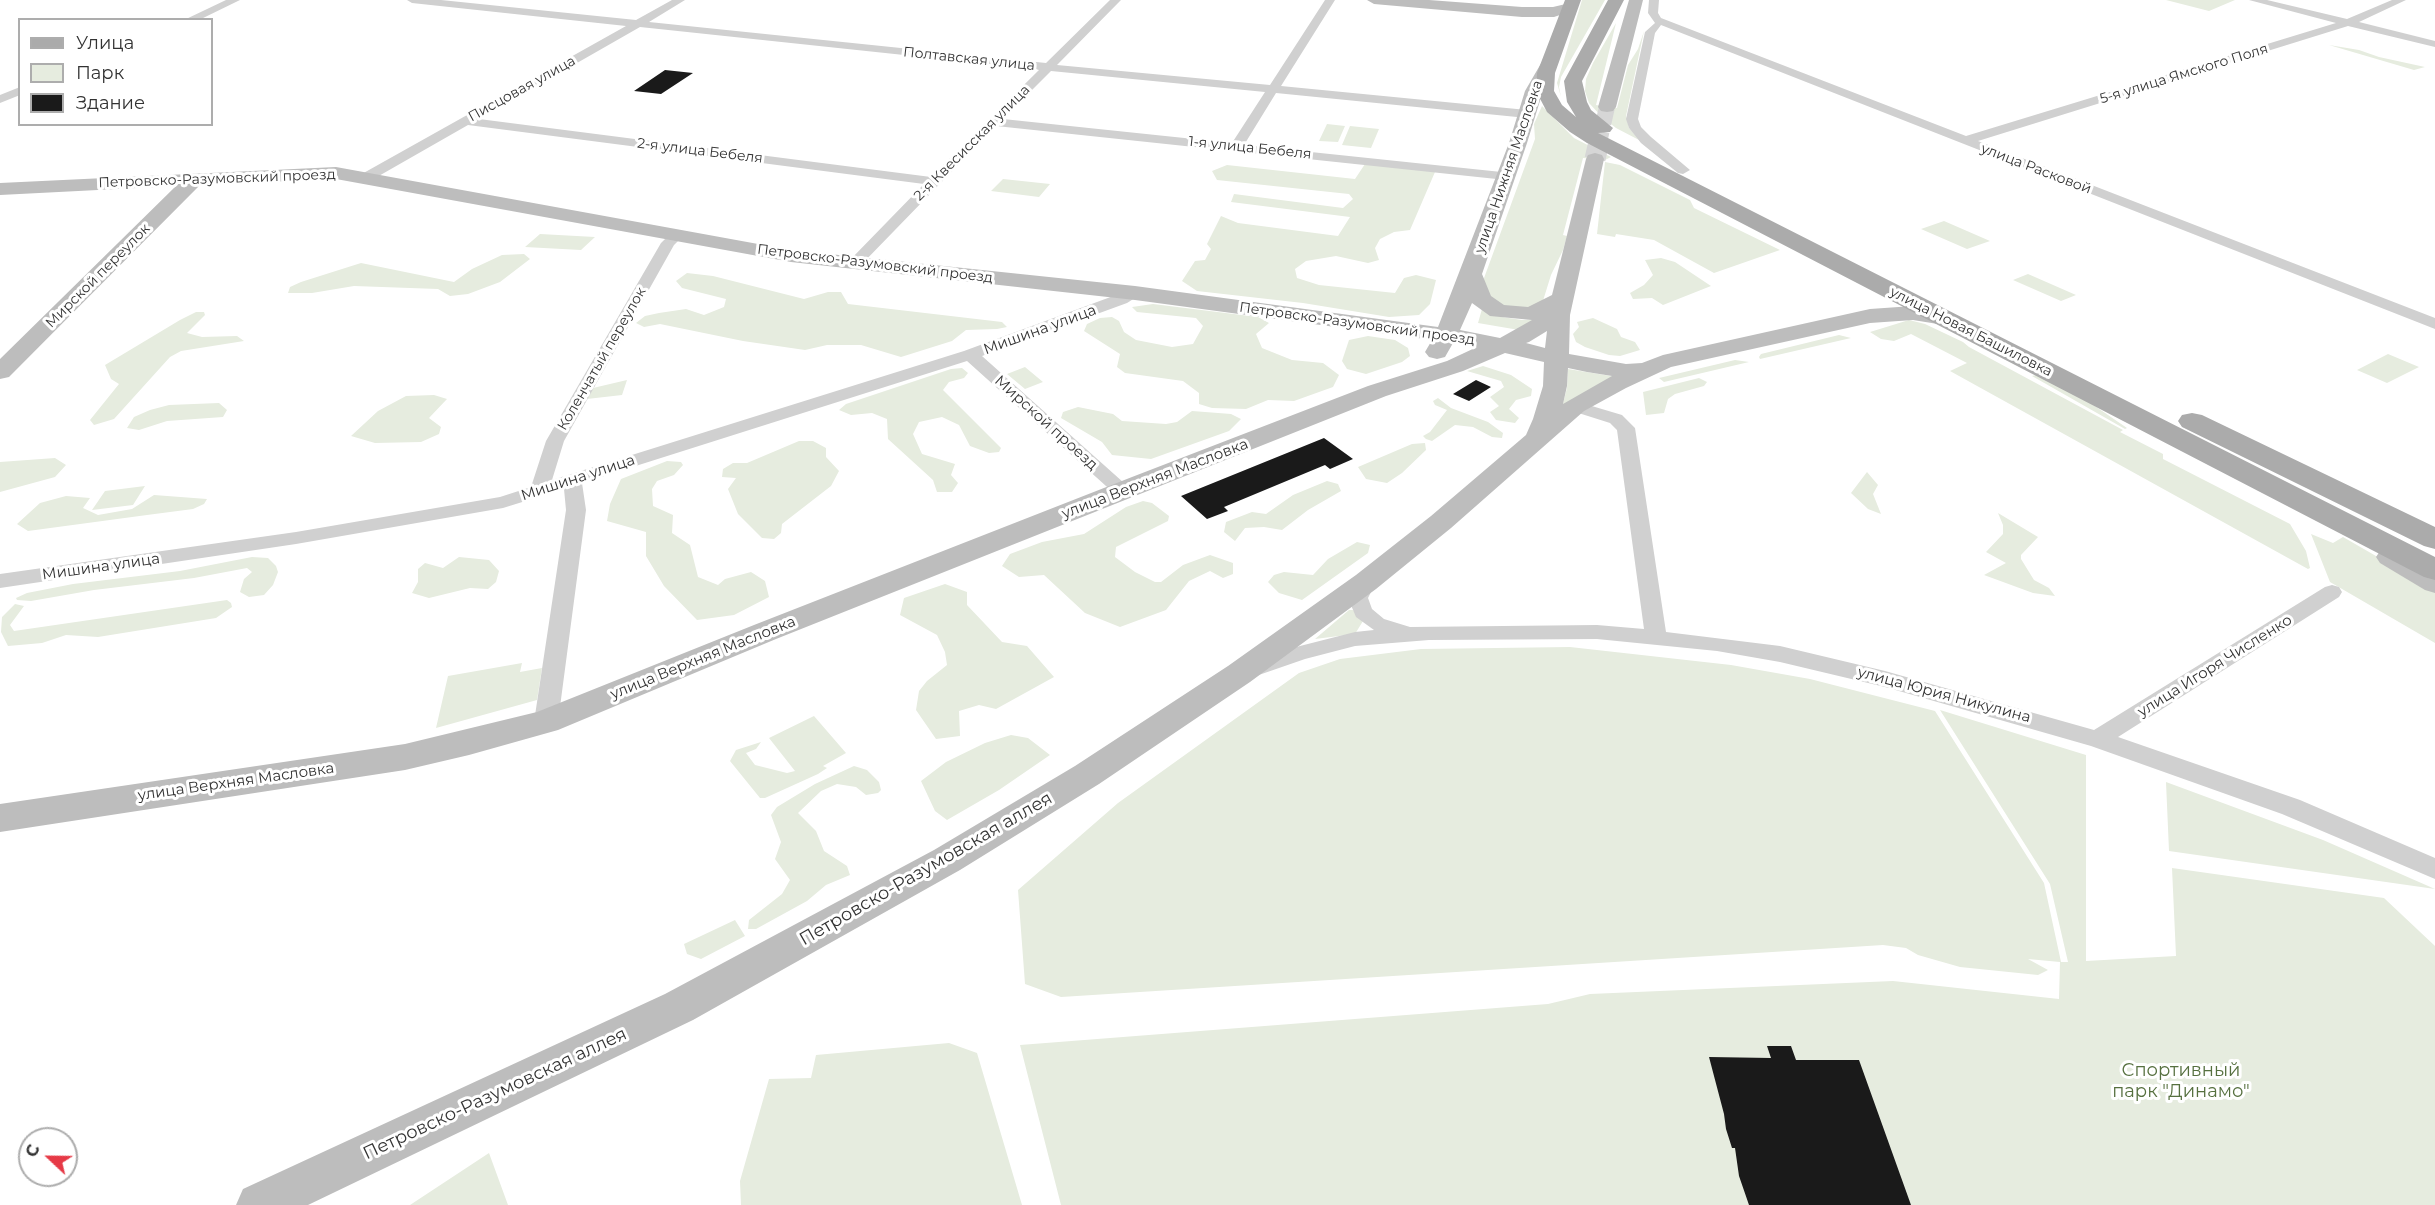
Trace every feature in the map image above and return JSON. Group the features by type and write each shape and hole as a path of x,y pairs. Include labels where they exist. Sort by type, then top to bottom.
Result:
{"main road":[{"path":"1616,0 1573,81 1576,102 1583,113 1596,124 1683,170"},
{"name":"улица Нижняя Масловка","path":"1549,63 1572,4"},
{"name":"улица Новая Башиловка","path":"1549,63 1544,80 1545,91 1554,108 1594,139 2435,570"},
{"name":"улица Новая Башиловка","path":"1683,170 2435,539"},
{"path":"2339,493 2435,533"}],"street":[{"path":"194,18 235,0"},
{"name":"Полтавская улица","path":"412,0 636,25 1527,114"},
{"name":"Писцовая улица","path":"365,178 680,0"},
{"path":"1098,0 1115,1"},
{"path":"1236,147 1330,0"},
{"path":"1374,0 1522,12 1554,12 1572,4"},
{"path":"1607,107 1636,0"},
{"name":"улица Расковой","path":"1654,0 1653,13 1657,20 2435,324"},
{"path":"2254,0 2435,44"},
{"name":"5-я улица Ямского Поля","path":"1965,141 2348,23 2401,0"},
{"name":"2-я Квесисская улица","path":"855,263 1115,1"},
{"path":"1522,12 1549,17 1564,27"},
{"path":"1656,26 1650,32 1632,119 1635,128 1646,140 1683,170"},
{"path":"1625,36 1641,27 1656,26 1690,33"},
{"name":"улица Нижняя Масловка","path":"1448,335 1540,76 1549,63"},
{"path":"0,99 18,91"},
{"name":"2-я улица Бебеля","path":"466,121 934,181"},
{"name":"1-я улица Бебеля","path":"993,122 1506,176"},
{"path":"1557,358 1562,302 1595,159"},
{"name":"Петровско-Разумовский проезд","path":"0,189 320,173 365,178 791,256 1135,293 1448,335 1610,369 1652,366"},
{"name":"Мирской переулок","path":"0,372 195,179"},
{"name":"Коленчатый переулок","path":"540,490 555,441 668,243 677,236"},
{"path":"1471,274 1477,295 1485,305 1507,314 1528,315 1562,302"},
{"path":"1870,316 1888,303 1890,298 1886,288"},
{"name":"Мишина улица","path":"0,581 296,538 503,502 970,355 1135,293"},
{"name":"улица Верхняя Масловка","path":"0,818 405,757 469,743 546,722 765,632 1123,491 1377,392 1455,366 1521,337 1539,326 1562,302"},
{"name":"Петровско-Разумовская аллея","path":"1562,302 1564,336 1571,346 1581,353 1619,364 1652,366"},
{"name":"Петровско-Разумовская аллея","path":"259,1205 345,1163 569,1061 744,973 947,860 1087,775 1239,674 1366,582 1449,516 1575,406 1652,366 1870,316 1913,313 1944,318"},
{"name":"улица Верхняя Масловка","path":"1377,392 1432,358 1448,335"},
{"name":"Мирской проезд","path":"970,355 1123,491"},
{"name":"Петровско-Разумовская аллея","path":"1535,440 1551,402 1555,386 1557,358"},
{"path":"1575,406 1616,419 1626,428 1656,636"},
{"path":"546,722 576,510 575,492 571,480"},
{"path":"2265,484 2435,583"},
{"name":"улица Юрия Никулина","path":"1366,582 1358,598 1359,606 1371,619 1396,630 1429,633"},
{"name":"улица Игоря Численко","path":"2097,739 2332,592"},
{"name":"улица Юрия Никулина","path":"1239,674 1329,644 1370,637 1429,633 1529,631 1656,636 1717,644 1832,666 1956,698 2097,739 2291,807 2435,868"},
{"path":"291,1205 345,1163"}],"green space":[{"path":"1582,0 1605,0 1561,77 1559,87 1561,97 1557,83"},
{"path":"2166,0 2235,0 2209,11"},
{"path":"1616,23 1596,105 1617,108 1628,65 1638,49 1644,31 1626,116 1629,128 1639,140 1616,128 1602,117 1589,103 1585,91 1586,79 1593,63"},
{"path":"2329,45 2359,50 2425,67 2414,70"},
{"path":"1542,106 1574,138 1611,157 1605,160 1583,158 1563,235 1567,236 1542,304 1536,308 1506,310 1480,289 1535,139 1534,124"},
{"path":"1327,124 1345,126 1338,142 1319,141"},
{"path":"1350,126 1379,129 1371,148 1342,145"},
{"path":"1605,162 1620,165 1690,200 1694,208 1780,250 1714,273 1654,240 1616,234 1615,237 1597,234"},
{"path":"1365,164 1435,172 1410,230 1394,232 1380,239 1375,248 1379,260 1368,263 1336,256 1306,261 1295,269 1297,278 1319,285 1395,293 1404,278 1416,275 1436,280 1430,304 1419,315 1389,317 1303,303 1197,291 1182,281 1195,261 1205,260 1211,249 1207,244 1221,216 1238,223 1338,236 1350,217 1231,202 1234,194 1343,208 1353,199 1349,194 1217,180 1212,171 1227,165 1355,179"},
{"path":"1003,179 1050,184 1039,197 991,191"},
{"path":"1944,221 1990,241 1967,249 1921,229"},
{"path":"540,234 595,237 581,250 525,247"},
{"path":"524,254 530,259 500,282 468,294 450,296 438,289 354,286 312,293 288,293 290,287 301,282 361,263 454,282 472,269 502,255"},
{"path":"1661,258 1675,262 1711,286 1663,305 1652,298 1633,299 1630,293 1644,285 1653,275 1645,260"},
{"path":"687,273 713,276 804,299 828,292 841,292 848,304 1002,322 1007,327 966,330 952,341 901,357 861,345 827,345 805,350 743,341 660,324 644,327 636,323 645,316 659,313 686,309 704,315 724,307 726,299 682,288 676,281"},
{"path":"2028,274 2076,295 2061,301 2013,280"},
{"path":"1153,304 1258,317 1269,323 1256,334 1262,348 1292,360 1323,363 1339,375 1333,387 1294,401 1268,400 1246,409 1212,408 1199,404 1199,393 1183,381 1125,373 1117,367 1120,354 1084,331 1087,324 1100,318 1112,317 1119,321 1124,332 1136,340 1172,347 1193,344 1203,326 1196,318 1137,312 1132,307"},
{"path":"1482,309 1502,317 1522,320 1539,319 1519,330 1478,323"},
{"path":"196,312 204,312 205,315 187,333 202,337 237,336 244,341 181,351 170,357 114,419 94,425 90,420 119,384 111,379 105,365"},
{"path":"1593,318 1617,329 1621,337 1635,342 1640,350 1620,356 1609,355 1576,342 1573,334 1579,327 1577,322"},
{"path":"1909,320 1925,324 1963,342 2123,430 2120,432 2163,454 2163,459 2290,524 2306,551 2310,568 2308,569 1950,371 1967,363 1911,334 1894,341 1881,339 1870,332"},
{"path":"1839,335 1851,338 1760,359 1759,357 1761,354"},
{"path":"1368,336 1395,340 1408,348 1410,356 1402,362 1366,374 1347,369 1342,361 1349,340"},
{"path":"2388,354 2419,367 2387,383 2357,370"},
{"path":"1735,360 1749,362 1664,382 1659,378"},
{"path":"1483,366 1511,375 1532,389 1531,396 1516,400 1509,409 1519,418 1515,423 1496,420 1490,412 1499,406 1490,397 1504,387 1501,381 1467,371"},
{"path":"1025,367 1043,382 1025,389 1007,374"},
{"path":"962,368 968,373 964,378 949,382 943,390 1001,448 999,452 989,453 970,446 959,425 942,417 919,422 913,434 922,454 955,464 951,475 958,483 952,492 937,492 933,480 888,439 887,419 872,413 851,415 839,410 846,404 951,369"},
{"path":"1568,369 1617,377 1561,411 1567,388"},
{"path":"2036,375 2089,402 2127,428 2125,429 2032,376"},
{"path":"1699,378 1707,382 1704,386 1675,394 1668,399 1664,413 1646,415 1643,392"},
{"path":"627,380 622,395 587,399 593,388"},
{"path":"434,395 447,399 429,418 441,427 439,434 421,442 375,443 351,436 378,411 406,396"},
{"path":"1438,398 1451,408 1488,422 1503,433 1502,438 1492,437 1473,427 1455,425 1432,441 1426,439 1423,436 1430,432 1447,410 1435,405 1433,401"},
{"path":"219,403 227,410 223,417 167,421 139,430 127,428 134,417 150,410 169,405"},
{"path":"1078,407 1113,414 1122,421 1166,424 1177,422 1192,411 1231,414 1241,419 1229,431 1151,459 1112,455 1102,442 1061,418 1063,412"},
{"path":"799,441 813,441 826,448 826,457 839,471 831,486 782,524 781,533 774,539 762,538 738,514 728,489 736,478 722,477 723,469 733,463 747,463"},
{"path":"1425,443 1426,450 1402,473 1387,483 1366,479 1358,467 1412,444"},
{"path":"55,458 66,465 55,477 0,492 0,462"},
{"path":"667,461 681,462 683,465 674,475 657,481 652,489 653,506 673,515 672,533 690,545 698,577 718,585 725,579 751,572 765,581 769,597 734,615 697,620 664,586 646,556 646,532 607,521 610,504 621,479"},
{"path":"1867,472 1878,485 1873,494 1881,514 1868,509 1851,493"},
{"path":"1327,481 1338,484 1341,491 1308,510 1282,530 1264,527 1245,528 1235,541 1224,532 1226,522 1252,512 1266,514 1293,495"},
{"path":"145,486 133,505 92,510 105,491"},
{"path":"154,495 207,499 204,504 193,509 28,531 17,524 40,503 66,496 90,498 83,508 98,515 132,509"},
{"path":"1143,501 1152,503 1169,516 1168,521 1116,547 1115,557 1135,572 1155,582 1161,582 1183,565 1210,555 1233,563 1233,574 1223,578 1210,571 1189,581 1166,610 1120,627 1085,613 1044,575 1019,577 1002,566 1010,554 1042,542 1084,534 1126,507"},
{"path":"1998,513 2038,537 2021,555 2021,559 2034,580 2049,588 2055,596 2033,593 1984,575 2006,563 1986,552 2003,534 2003,525"},
{"path":"2311,534 2333,543 2343,537 2435,590 2435,643 2330,582"},
{"path":"1357,542 1370,545 1368,553 1302,600 1279,593 1268,582 1274,575 1284,572 1313,575 1328,559"},
{"path":"252,557 268,558 276,566 278,572 273,585 264,595 249,597 240,592 244,579 252,572 247,568 194,578 94,590 31,601 16,598 27,593 73,584 180,571"},
{"path":"459,557 489,560 499,571 496,582 488,589 470,588 429,598 412,593 418,582 418,569 425,563 443,568"},
{"path":"945,584 967,592 967,605 1002,642 1027,646 1054,677 996,709 979,705 959,711 960,736 936,739 916,710 919,691 927,681 947,665 945,652 937,635 900,615 904,598"},
{"path":"227,600 232,607 216,618 98,637 66,635 42,643 8,646 1,632 2,617 15,604 24,606 10,625 14,631"},
{"path":"1349,610 1353,610 1363,621 1355,634 1315,639"},
{"name":"Спортивный парк \"Динамо\"","path":"1570,647 1731,665 1810,679 1935,711 2044,883 2061,962 2068,962 2050,884 1940,710 2086,755 2086,961 2176,956 2172,868 2384,898 2435,946 2435,1205 1061,1205 1020,1045 1548,1004 1590,994 1893,981 2059,999 2060,962 2028,959 2048,970 2038,975 1960,967 1918,955 1906,948 1883,945 1061,997 1025,984 1018,890 1118,803 1299,673 1340,659 1421,649"},
{"path":"522,663 520,672 542,668 537,700 436,728 448,676"},
{"path":"814,716 846,753 823,766 827,768 818,774 765,798 760,798 730,761 736,750 761,742 756,749 746,753 755,765 787,773 795,771 769,738"},
{"path":"1011,735 1028,738 1050,755 999,790 947,820 935,811 921,781 946,762 985,743"},
{"path":"854,766 867,770 879,782 881,790 878,793 866,795 856,787 837,784 821,791 798,813 816,831 824,851 847,866 850,875 826,885 807,901 756,929 748,929 749,920 782,894 790,880 775,859 781,842 771,815 777,807 815,784"},
{"path":"2166,782 2323,840 2435,889 2169,851"},
{"path":"735,920 745,936 701,959 687,954 684,944"},
{"path":"949,1043 977,1053 1022,1205 741,1205 740,1181 769,1079 811,1078 816,1055"},
{"path":"489,1153 508,1205 410,1205"}],"building":[{"path":"665,70 693,73 661,94 634,91"},
{"path":"1476,380 1491,387 1469,401 1453,394"},
{"path":"1324,438 1353,459 1330,469 1325,465 1224,507 1228,511 1207,519 1181,496"},
{"path":"1767,1046 1791,1046 1796,1060 1859,1060 1911,1205 1749,1205 1739,1176 1735,1148 1732,1148 1726,1129 1709,1057 1771,1058"}],"tunnel":[{"path":"1598,147 1607,107"},
{"path":"1595,159 1598,146"}]}
